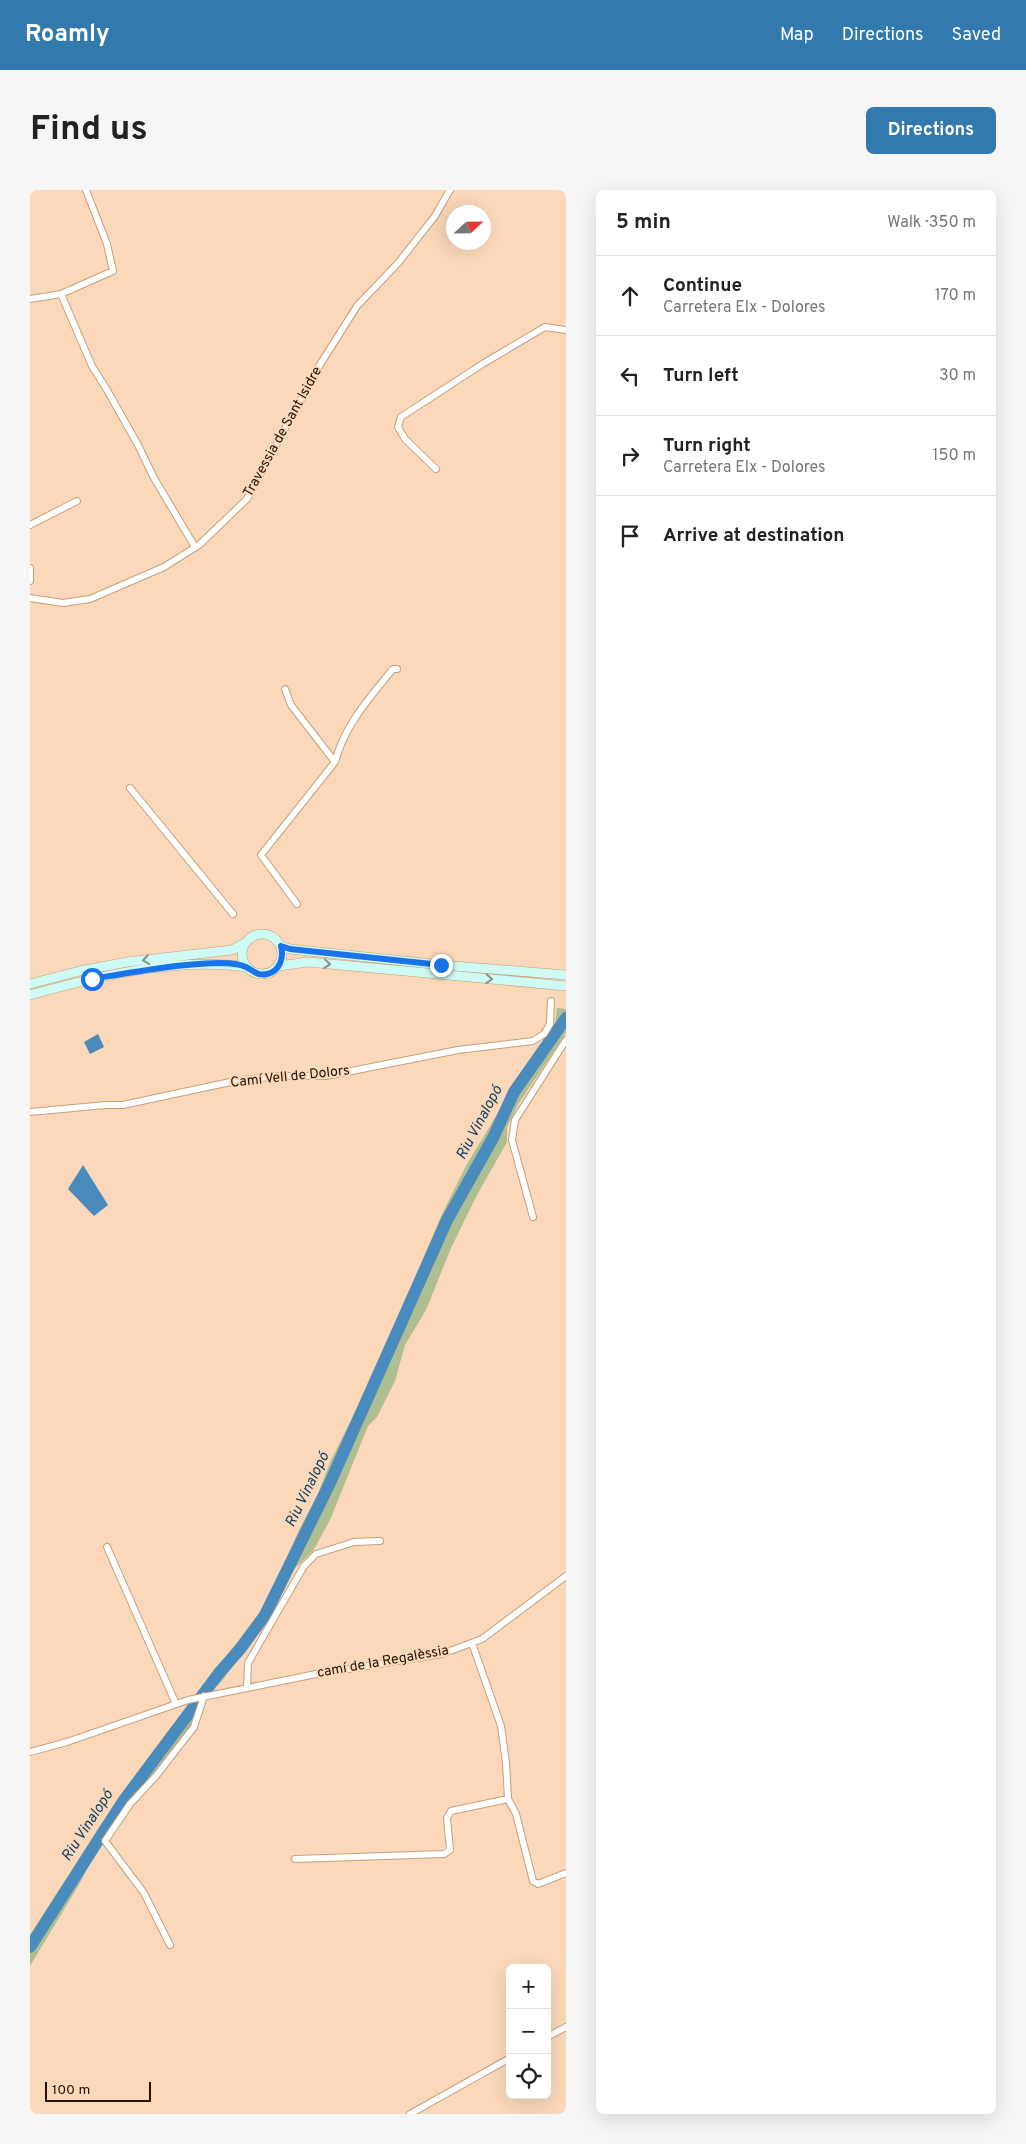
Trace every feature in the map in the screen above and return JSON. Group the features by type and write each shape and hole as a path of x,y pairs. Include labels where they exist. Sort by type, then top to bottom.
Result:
{"main road":[{"path":"30,984 127,962 232,950 256,934 262,933 272,936 281,946 290,949 414,963 563,974"},
{"path":"245,943 242,950 242,958 246,967"},
{"path":"30,995 92,979 164,968 222,963 246,967 256,974 262,974 274,971 279,966 282,958 281,946"},
{"path":"279,966 308,962 562,985"}],"street":[{"path":"30,299 61,294 113,270 107,244 86,190"},
{"name":"Travessia de Sant Isidre","path":"30,598 63,603 90,599 164,567 195,547 247,499 316,371 357,306 399,262 436,216 450,190"},
{"path":"61,294 92,366 138,444 154,478 195,547"},
{"path":"436,469 404,439 398,427 401,418 484,363 545,327 566,330"},
{"path":"30,525 78,501"},
{"path":"30,568 30,581"},
{"path":"297,904 260,855 335,762 338,752 358,713 393,669 397,669"},
{"path":"285,689 291,705 335,762"},
{"path":"130,788 233,914"},
{"name":"Camí Vell de Dolors","path":"30,1112 123,1105 235,1081 277,1076 326,1076 458,1050 533,1041 544,1034 550,1024 551,1001"},
{"path":"533,1217 512,1140 515,1120 566,1040"},
{"path":"247,1687 248,1663 300,1573 316,1554 354,1542 380,1541"},
{"path":"107,1547 178,1703"},
{"path":"564,1578 566,1587"},
{"name":"camí de la Regalèssia","path":"30,1752 67,1742 178,1703 207,1696 316,1674 417,1660 442,1654 482,1638 564,1578"},
{"path":"472,1643 500,1726 506,1763 508,1799 516,1814 533,1881 538,1884 566,1873"},
{"path":"170,1945 144,1893 105,1841 130,1804 156,1776 194,1727 207,1696"},
{"path":"295,1859 444,1854 450,1850 447,1818 451,1812 508,1799"},
{"path":"551,2035 566,2027"},
{"path":"410,2114 506,2060"}],"green space":[{"path":"557,1008 566,1009 566,1033 519,1103 507,1127 507,1142 477,1195 451,1248 426,1310 405,1345 395,1381 377,1417 368,1426 330,1520 313,1551 291,1572 284,1590 266,1621 222,1681 217,1686 202,1688 258,1615 275,1585 299,1530 317,1496 331,1460 377,1368 441,1216 467,1164 518,1078 555,1024"},
{"path":"197,1706 190,1728 101,1840 80,1883 30,1966 30,1935 101,1824 184,1711"}],"water":[{"path":"98,1034 104,1047 90,1054 84,1042"},
{"path":"83,1165 108,1205 94,1216 68,1189"}],"waterway":[{"name":"Riu Vinalopó","path":"30,1947 124,1800 265,1615 329,1485 447,1220 493,1138 514,1092 566,1018"}],"route":[{"path":"92,979 130,972 195,964 222,963 246,967 256,974 268,973 274,971 279,966 282,958 281,946 290,949 441,965"}]}
